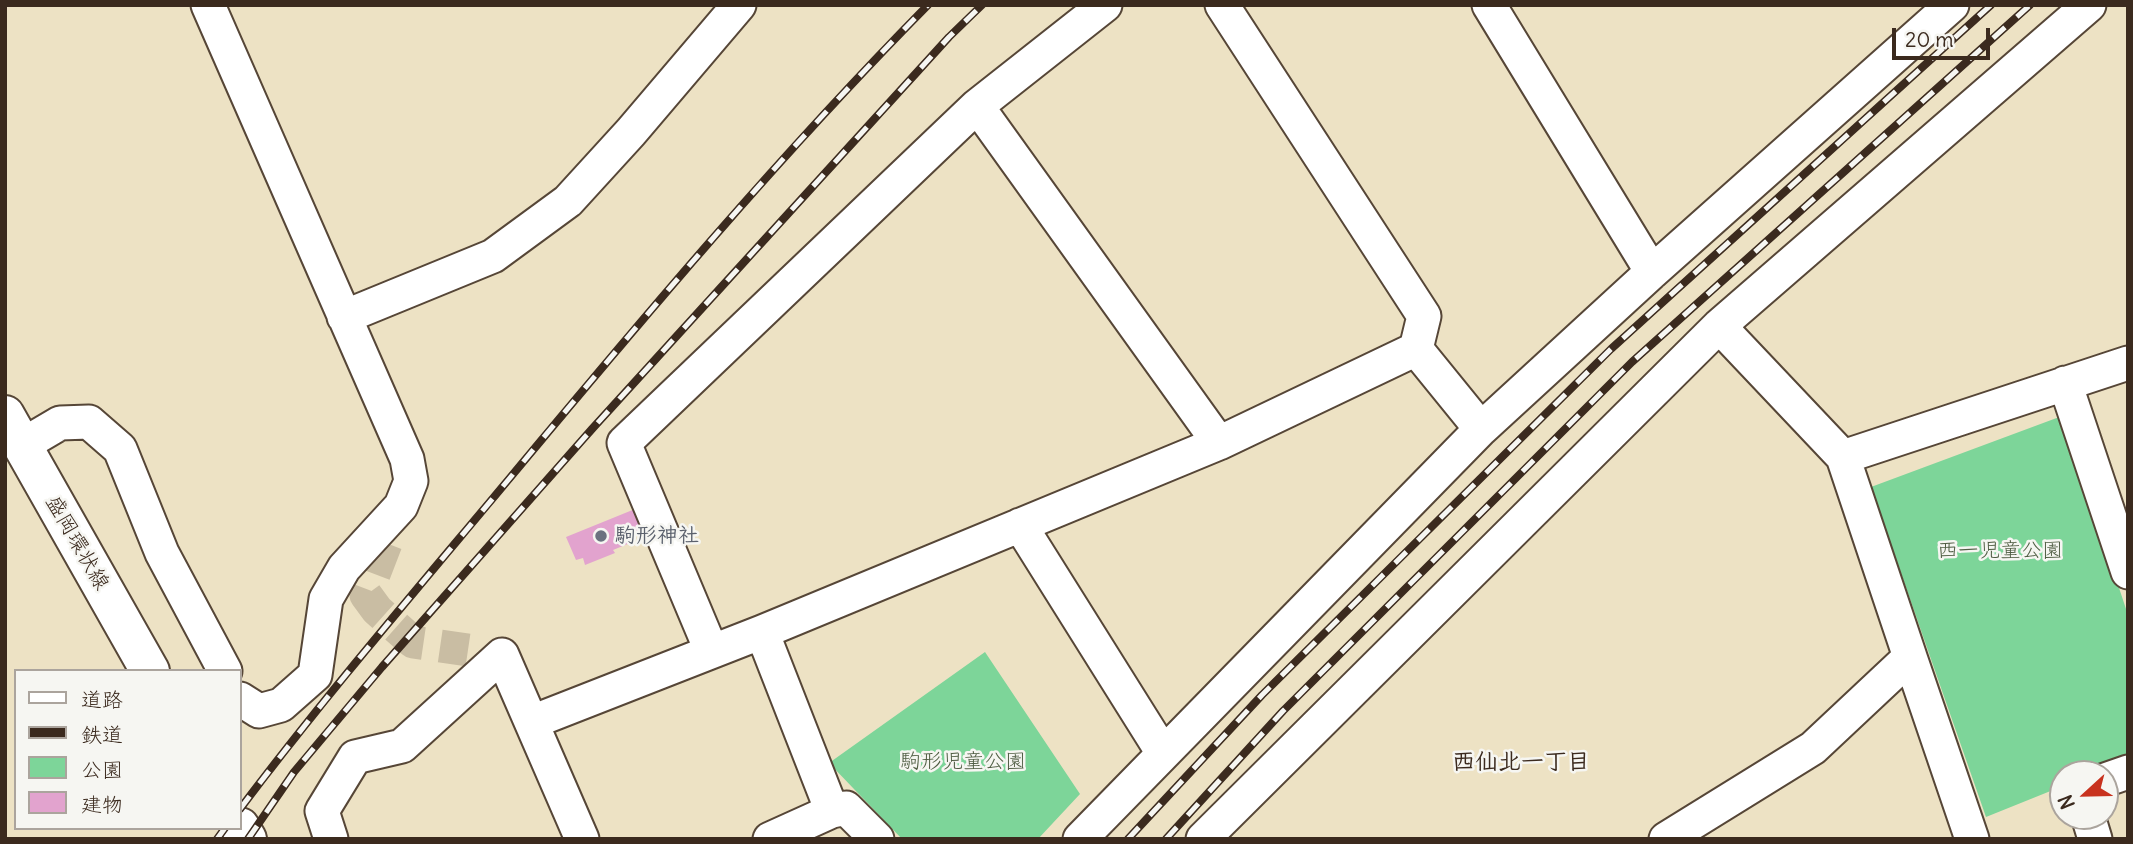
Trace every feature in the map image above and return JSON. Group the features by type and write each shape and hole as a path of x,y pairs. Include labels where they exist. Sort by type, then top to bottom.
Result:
{"main road":[{"name":"盛岡環状線","path":"13,430 149,669"}],"street":[{"path":"208,5 407,459 411,481 386,543"},
{"path":"344,317 493,256 568,201 631,132 739,5"},
{"path":"711,650 624,443 977,106 1105,5"},
{"path":"1222,5 1424,316 1416,349"},
{"path":"1489,5 1652,272"},
{"path":"1080,839 1481,429 1652,272 1952,5"},
{"path":"1220,832 1719,327 2089,5"},
{"path":"977,106 1219,443"},
{"path":"1719,327 1843,457 1972,839"},
{"path":"1416,349 1481,429"},
{"path":"532,722 762,632 1219,443 1416,349"},
{"path":"1843,457 2128,363"},
{"path":"2065,383 2128,572"},
{"path":"13,430 89,422 120,449 162,553 224,669"},
{"path":"242,700 259,711 281,705 315,675 326,599 344,568 401,506"},
{"path":"1020,525 1163,753"},
{"path":"762,632 832,811"},
{"path":"468,650 502,655"},
{"path":"502,655 582,839"},
{"path":"331,839 322,811 355,757 402,746 502,655"},
{"path":"1666,839 1718,824 1813,748 1910,657"},
{"path":"770,839 832,811 846,808 877,839"}],"green space":[{"name":"西一児童公園","path":"2062,416 2128,615 2128,761 2119,764 2119,760 2049,760 2049,792 1986,817 1871,487"},
{"name":"駒形児童公園","path":"985,652 1080,794 1038,839 902,839 829,763"}],"building":[{"name":"駒形神社","path":"635,509 643,530 632,535 635,541 613,550 615,553 585,565 583,558 576,560 566,537"}],"tunnel":[{"path":"386,543 366,595 377,610 413,642 468,650"}],"railway":[{"path":"242,806 372,642 661,298 766,178 928,5"},
{"path":"248,839 294,772 382,667 592,429 949,37 982,5"},
{"path":"1128,839 1262,695 1611,349 1991,5"},
{"path":"1166,839 1283,711 1632,362 2030,5"},
{"path":"217,839 224,830"}],"place":[{"name":"駒形神社","path":"601,536"}],"district":[{"name":"西仙北一丁目","path":"1521,762"}]}
